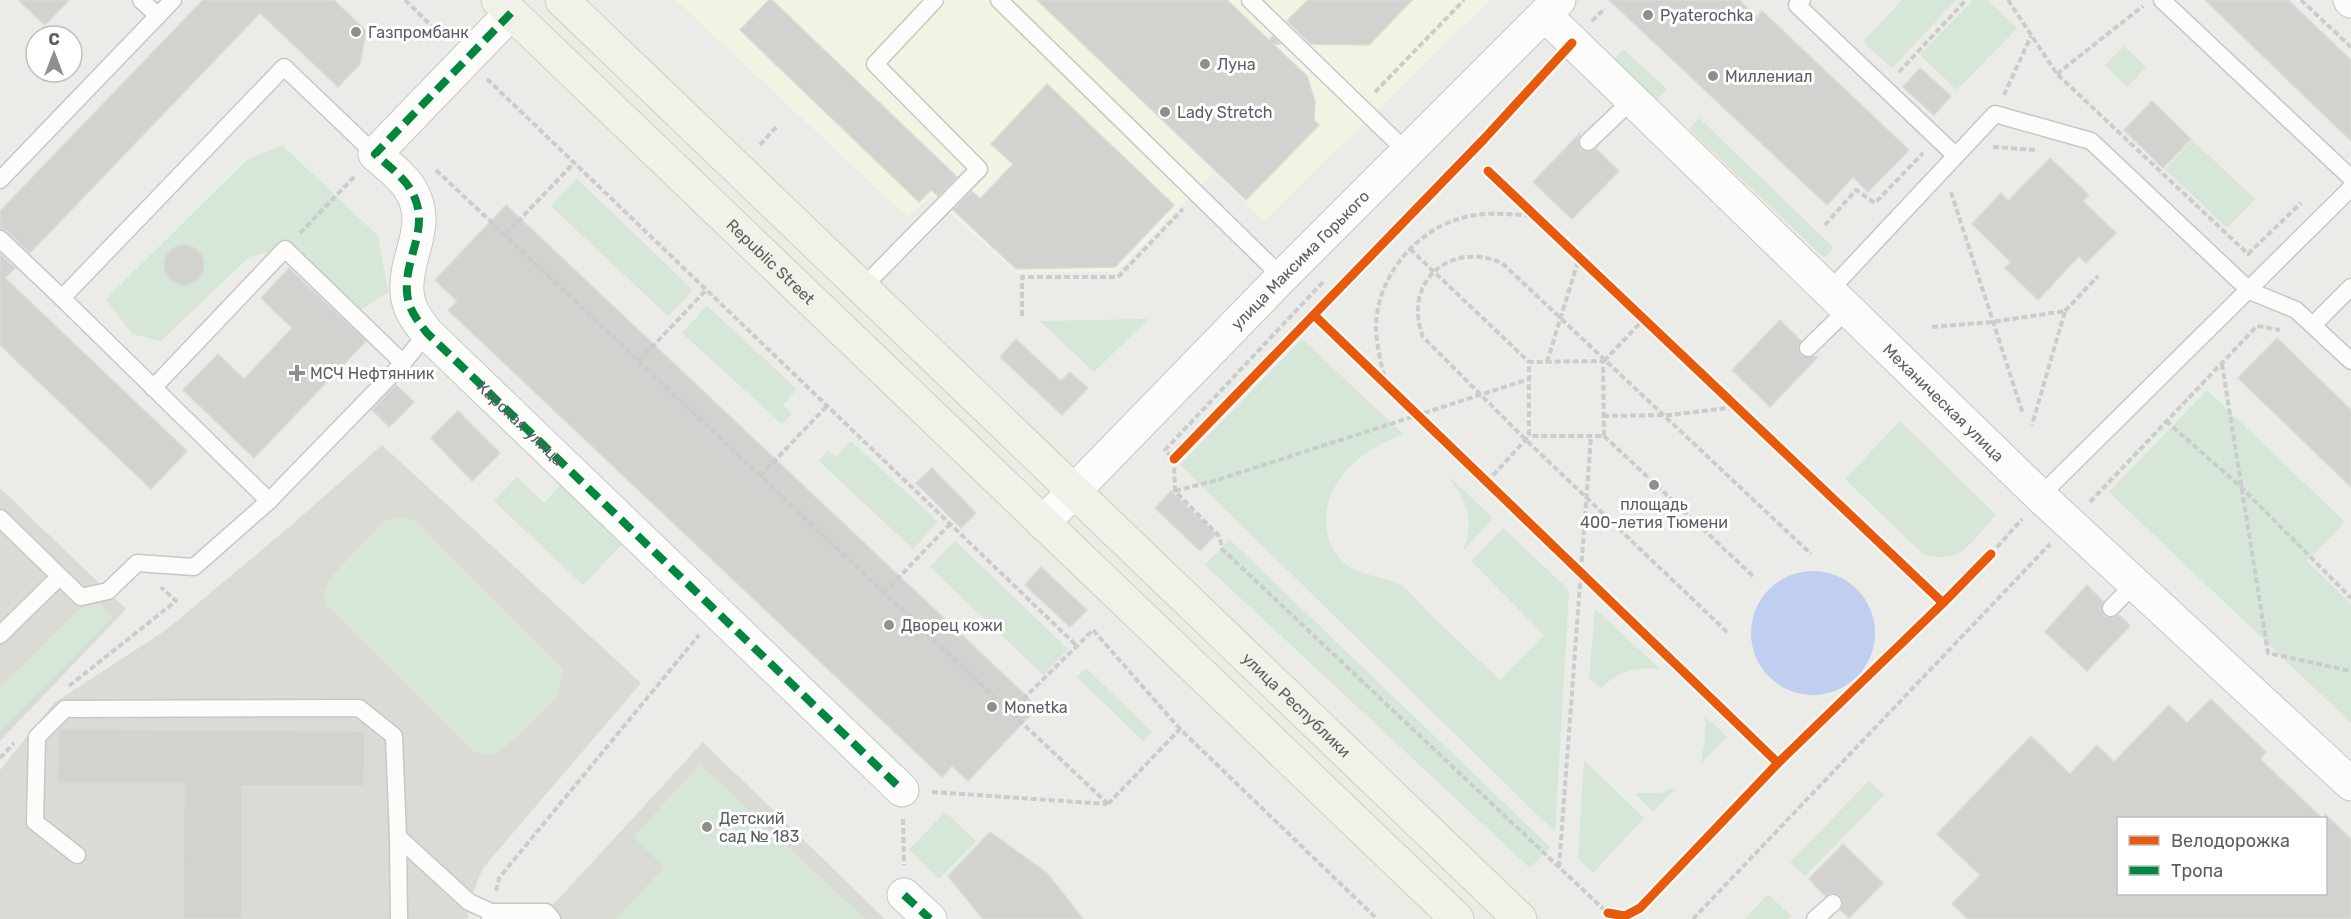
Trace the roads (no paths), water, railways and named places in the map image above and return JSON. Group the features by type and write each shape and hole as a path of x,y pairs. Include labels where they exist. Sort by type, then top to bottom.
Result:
{"main road":[{"path":"562,0 1073,490"},
{"name":"Republic Street","path":"505,6 1043,523"},
{"name":"улица Республики","path":"1073,490 1520,919"},
{"path":"1043,523 1457,919"}],"street":[{"path":"375,154 466,59 505,6"},
{"name":"улица Максима Горького","path":"1043,523 1282,277 1552,8"},
{"name":"Механическая улица","path":"1552,8 1572,43 1839,300 2033,505 2071,524 2351,783"},
{"name":"Карская улица","path":"375,154 409,187 419,210 419,234 407,291 412,313 427,333 902,790"},
{"path":"904,895 930,919"}],"lane":[{"path":"141,0 158,16"},
{"path":"0,180 173,0"},
{"path":"862,288 980,169 875,64 935,0"},
{"path":"999,0 1282,277"},
{"path":"1250,0 1407,152"},
{"path":"1802,0 1797,5 1955,155"},
{"path":"2162,0 2351,178"},
{"path":"62,298 284,67 375,154"},
{"path":"1588,141 1631,102"},
{"path":"1808,348 1839,300 1955,155 1995,114 2091,141 2250,291 2296,310 2314,324 2351,361"},
{"path":"2033,505 2351,188"},
{"path":"0,239 269,501"},
{"path":"153,388 285,249 403,363"},
{"path":"2314,324 2351,287"},
{"path":"0,518 81,597 108,591 137,563 194,567 269,501 403,363 427,333"},
{"path":"0,635 59,577"},
{"path":"2111,608 2136,582"},
{"path":"77,855 34,822 37,737 65,709 359,708 394,736 399,919"},
{"path":"398,837 469,902 490,916 546,912 552,919"},
{"path":"1815,919 1833,903"}],"water":[{"path":"1813,571 1837,576 1857,589 1870,609 1875,633 1870,657 1857,677 1837,690 1813,695 1789,690 1769,677 1756,657 1751,633 1756,609 1769,589 1789,576"}],"place":[{"name":"Pyaterochka","path":"1648,15"},
{"name":"Газпромбанк","path":"356,32"},
{"name":"Луна","path":"1205,64"},
{"name":"Миллениал","path":"1713,76"},
{"name":"Lady Stretch","path":"1165,112"},
{"name":"МСЧ Нефтянник","path":"297,373"},
{"name":"площадь 400-летия Тюмени","path":"1654,485"},
{"name":"Дворец кожи","path":"889,625"},
{"name":"Monetka","path":"992,707"},
{"name":"Детский сад № 183","path":"707,827"}]}
